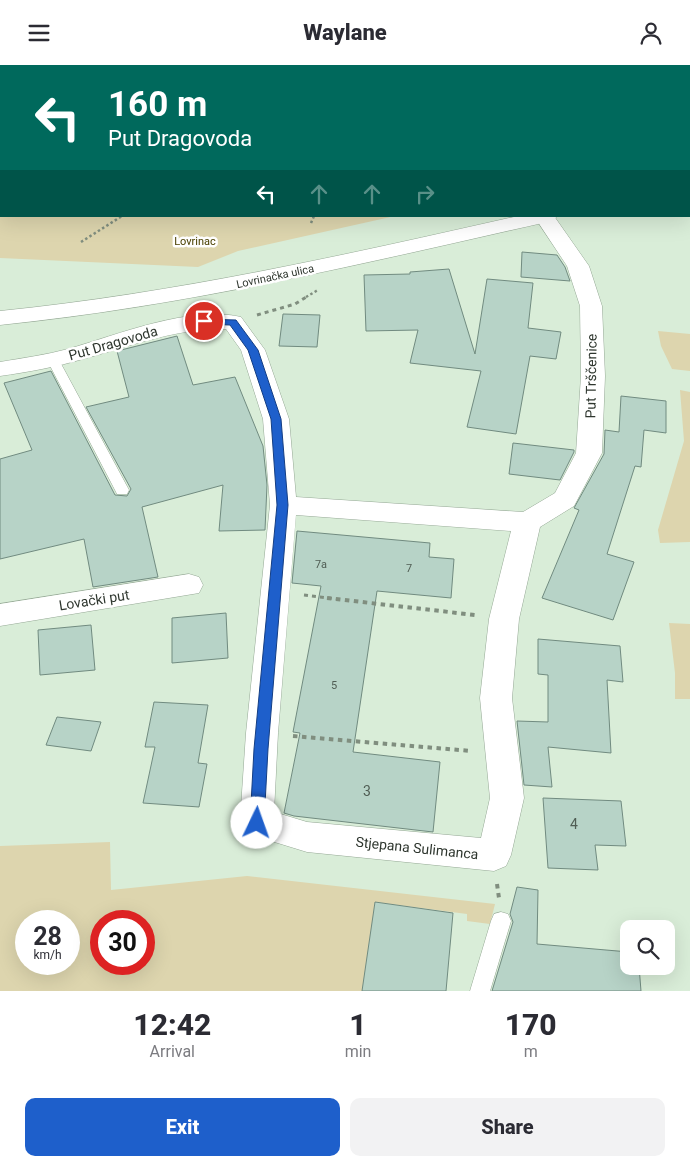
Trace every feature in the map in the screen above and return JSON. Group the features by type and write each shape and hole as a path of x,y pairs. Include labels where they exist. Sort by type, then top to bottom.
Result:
{"street":[{"name":"Lovrinačka ulica","path":"0,319 52,314 159,299 416,247 545,217"},
{"name":"Put Trščenice","path":"527,522 566,499 589,453 593,376 591,306 578,266 545,217"},
{"name":"Put Dragovoda","path":"0,369 53,360 130,336 192,322 233,322"},
{"name":"Stjepana Sulimanca","path":"233,322 253,350 276,419 283,505 277,592 262,733 257,823 306,837 494,855 507,798 496,699 504,619 527,522"},
{"path":"283,505 527,522"},
{"name":"Lovački put","path":"0,615 188,585"}],"lane":[{"name":"Put Dragovoda","path":"53,360 122,490"},
{"path":"480,991 501,921"}],"path":[{"path":"81,242 120,217"},
{"path":"311,223 314,217"},
{"path":"277,592 504,619"},
{"path":"262,733 502,754"},
{"path":"494,855 501,921"}],"green space":[{"name":"Lovrinac","path":"0,217 391,217 238,251 198,267 0,258"},
{"path":"658,331 690,334 690,371 672,369 661,346"},
{"path":"680,390 690,392 690,542 660,543 658,530 684,441"},
{"path":"669,623 690,624 690,699 675,699 675,673"},
{"path":"110,842 111,890 247,876 495,904 490,924 467,921 467,914 375,902 364,991 0,991 0,846"}],"building":[{"path":"522,252 557,255 565,267 570,281 521,277"},
{"path":"449,269 475,354 487,279 533,283 528,328 561,332 556,359 530,356 516,434 467,427 481,371 410,363 418,330 366,331 364,275 410,274 410,272"},
{"path":"283,314 320,315 317,347 279,346"},
{"path":"177,336 193,385 235,377 263,446 267,485 265,530 219,531 223,485 142,507 158,577 93,587 84,539 0,559 0,459 32,450 4,383 51,371 115,495 127,496 131,489 86,407 129,397 117,351"},
{"path":"621,396 666,401 666,433 644,430 641,467 635,466 607,554 634,562 613,620 542,598 579,510 574,508 604,454 605,430 619,432"},
{"path":"513,443 574,450 574,452 560,480 509,474"},
{"path":"297,531 430,543 429,557 454,559 451,598 377,591 353,752 440,762 433,832 294,816 284,813 300,733 293,732 321,586 292,583"},
{"path":"226,613 228,658 172,663 172,618"},
{"path":"91,625 95,670 40,675 38,630"},
{"path":"538,639 620,646 623,682 607,680 611,753 548,747 552,787 524,785 517,721 548,722 548,675 538,674"},
{"path":"154,702 208,705 198,763 207,764 199,807 143,803 155,747 145,747"},
{"path":"57,717 101,722 91,751 46,745"},
{"path":"543,798 621,801 626,846 595,845 598,870 548,868"},
{"path":"517,887 538,890 537,944 620,951 620,975 640,975 641,991 492,991 513,922 510,914"},
{"path":"375,902 453,913 446,991 362,991"}],"route":[{"path":"204,321 233,322 253,350 276,419 283,505 277,592 261,749 257,823"}]}
